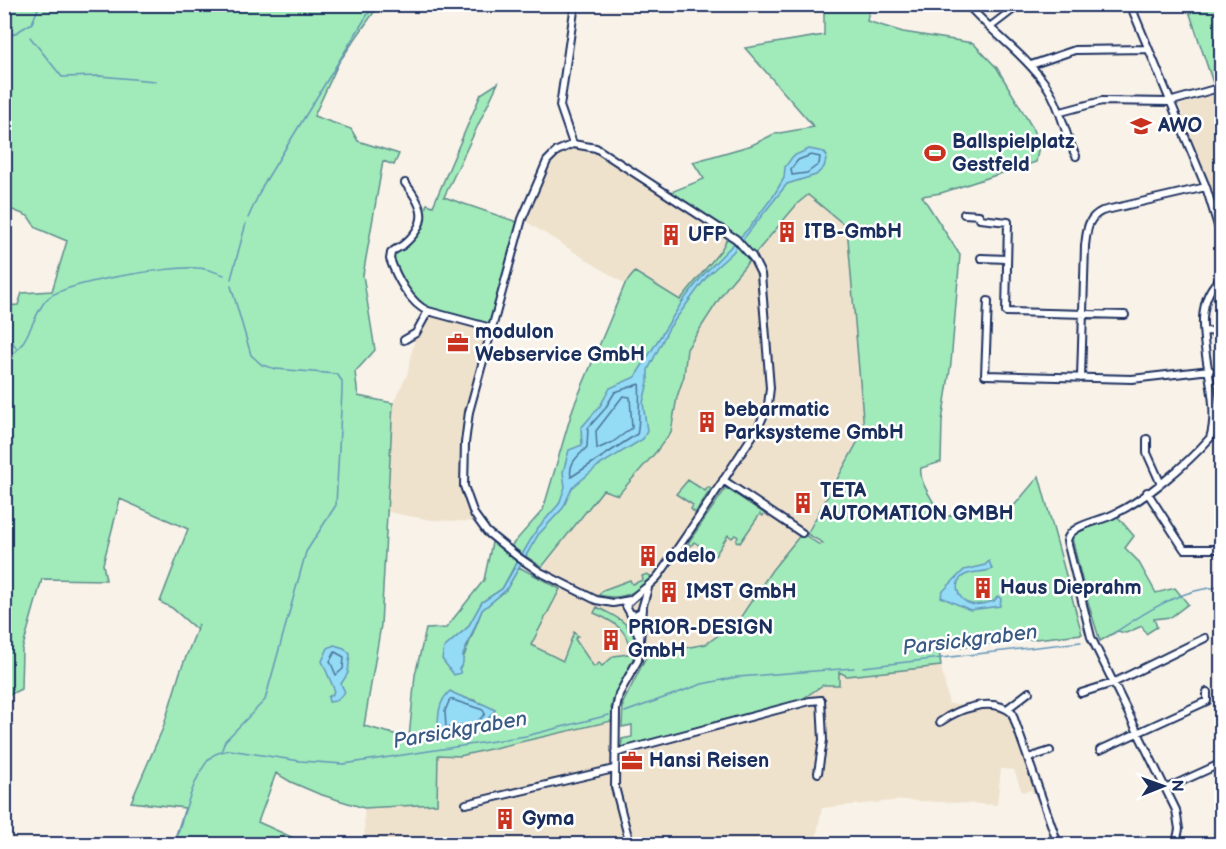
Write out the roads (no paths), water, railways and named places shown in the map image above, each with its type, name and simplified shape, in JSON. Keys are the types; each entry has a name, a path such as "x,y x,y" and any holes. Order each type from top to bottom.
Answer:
{"street":[{"path":"573,144 560,106 575,4"},
{"path":"967,4 1031,65 1061,112 1076,156"},
{"path":"990,27 1020,4"},
{"path":"1130,4 1206,187 1221,238"},
{"path":"1031,65 1076,50 1148,49"},
{"path":"1061,112 1102,101 1169,102 1221,87"},
{"path":"640,646 638,630 629,612 626,606 648,588 723,480 759,426 769,396 761,274 751,251 735,239 596,148 573,144 557,151 547,161 517,232 467,422 464,486 474,514 487,532 521,559 596,600 613,603 629,612 637,615 643,608"},
{"path":"405,183 420,202 422,211 419,225 402,246 391,253 390,259 411,296 420,308 490,328"},
{"path":"1081,378 1085,246 1088,225 1093,215 1206,187"},
{"path":"964,214 980,215 980,219 1008,222 1006,312 1125,315"},
{"path":"981,258 1007,259"},
{"path":"1176,844 1179,829 1176,810 1089,630 1067,541 1068,534 1072,530 1124,510 1210,438 1216,425 1217,407 1204,331 1205,300 1215,282 1221,277"},
{"path":"988,301 985,375 1158,378 1210,370"},
{"path":"405,340 416,333 428,311"},
{"path":"1204,331 1221,332"},
{"path":"1147,439 1147,453 1160,482"},
{"path":"723,480 802,533"},
{"path":"1148,492 1184,549 1221,549"},
{"path":"630,844 618,806 614,769 615,731 619,694 638,660 643,608 648,588"},
{"path":"613,603 632,599 640,600 643,608"},
{"path":"1081,693 1113,683 1205,638"},
{"path":"1007,709 1029,692"},
{"path":"1100,750 1207,701 1207,692"},
{"path":"615,753 810,700 821,700 823,740 818,773"},
{"path":"939,722 965,708 990,705 1007,709 1015,719 1058,844"},
{"path":"1028,758 1050,751"},
{"path":"1167,788 1221,763"},
{"path":"466,804 614,769"}],"water":[{"path":"809,149 824,152 827,156 824,167 816,175 787,184 733,252 708,275 669,328 648,370 643,403 647,431 643,439 598,466 572,488 563,508 538,535 506,590 482,610 463,655 463,663 459,669 461,673 454,675 442,659 444,648 468,627 482,602 502,589 537,529 559,504 565,487 563,472 569,450 582,445 581,428 600,406 610,388 635,377 682,302 704,274 749,228 774,195 784,178 785,167 793,156"},
{"path":"989,561 992,569 965,575 958,582 958,591 966,602 974,605 994,601 998,596 1001,599 1000,606 970,610 941,597 942,592 964,570 985,565"},
{"path":"334,645 344,648 350,654 348,673 341,684 345,692 336,701 329,702 328,697 333,694 334,689 322,661 328,648"},
{"path":"450,691 495,710 480,729 438,736 440,706"}],"waterway":[{"path":"4,40 32,23 40,4"},
{"path":"248,218 263,185 374,4"},
{"path":"30,37 62,77 100,76 155,81"},
{"path":"231,279 246,223"},
{"path":"4,358 18,349 41,307 56,293 94,281 165,270 200,268 224,275"},
{"path":"221,752 225,741 265,700 306,552 336,505 342,391 342,381 337,374 276,369 262,365 251,355 231,286"},
{"path":"4,329 17,349"},
{"name":"Parsickgraben","path":"1113,634 1164,603 1207,588 1222,587"},
{"name":"Parsickgraben","path":"863,667 1081,642"},
{"name":"Parsickgraben","path":"625,712 702,684 737,677 854,668"},
{"name":"Parsickgraben","path":"174,844 199,774 212,756 221,752 230,750 300,761 344,764 526,736 609,715"}],"place":[{"name":"AWO","path":"1141,126"},
{"name":"Ballspielplatz Gestfeld","path":"935,153"},
{"name":"ITB-GmbH","path":"787,232"},
{"name":"UFP","path":"671,235"},
{"name":"modulon Webservice GmbH","path":"458,343"},
{"name":"bebarmatic Parksysteme GmbH","path":"707,422"},
{"name":"TETA AUTOMATION GMBH","path":"803,503"},
{"name":"odelo","path":"648,556"},
{"name":"Haus Dieprahm","path":"983,588"},
{"name":"IMST GmbH","path":"669,592"},
{"name":"PRIOR-DESIGN GmbH","path":"611,640"},
{"name":"Hansi Reisen","path":"632,761"},
{"name":"Gyma","path":"505,819"}]}
